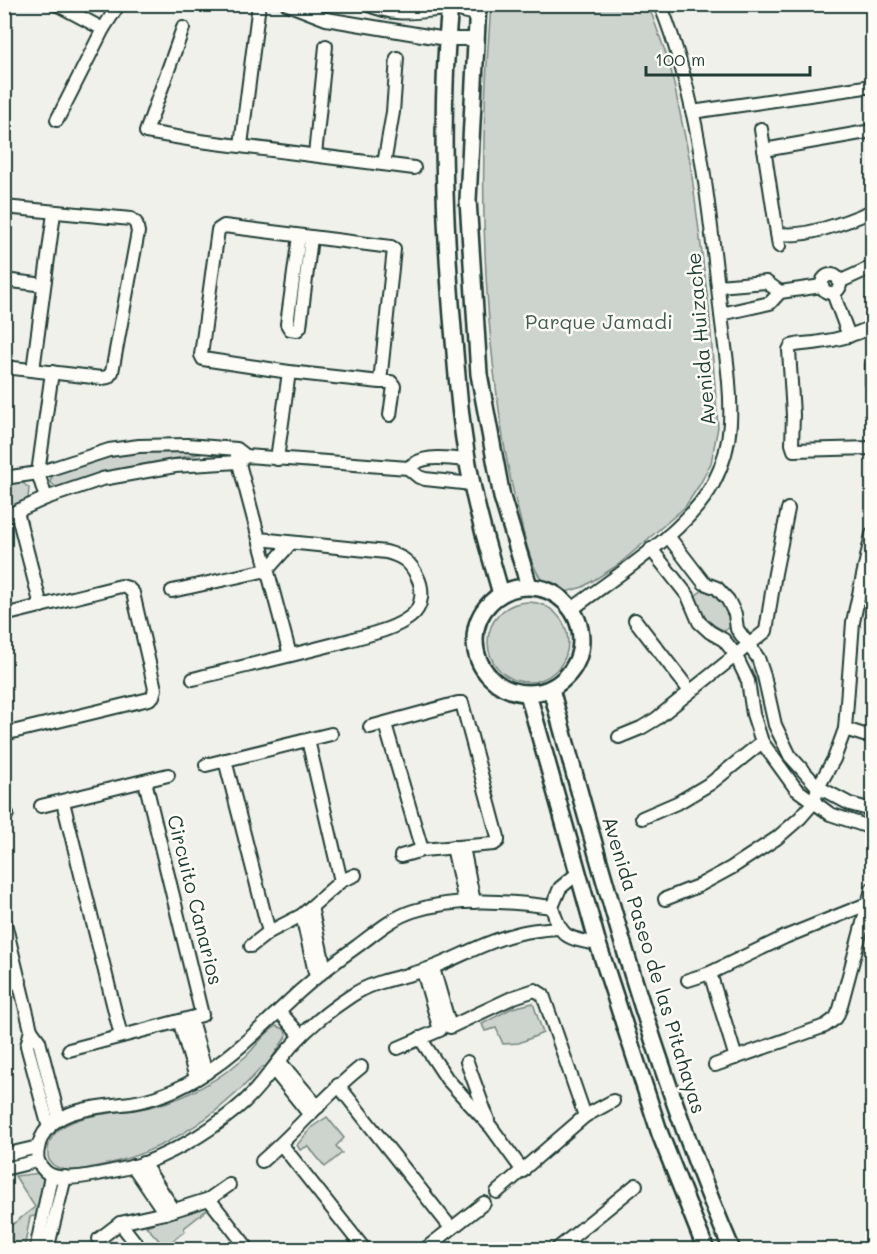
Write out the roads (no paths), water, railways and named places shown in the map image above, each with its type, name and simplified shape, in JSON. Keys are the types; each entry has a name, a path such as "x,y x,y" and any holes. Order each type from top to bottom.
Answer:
{"street":[{"path":"56,4 103,29"},
{"path":"57,120 103,29 119,4"},
{"path":"241,145 259,4"},
{"path":"287,4 326,19 446,39 475,39"},
{"path":"366,4 388,12 420,13 450,7 477,9 468,200 479,374 502,497 530,586"},
{"name":"Avenida Huizache","path":"571,610 668,536 699,504 712,486 728,442 730,404 705,179 678,53 660,4"},
{"path":"450,7 446,39 445,227 461,426 472,484 501,594"},
{"path":"183,28 160,86 146,132 414,168"},
{"path":"315,155 326,46"},
{"path":"384,164 393,112 397,58"},
{"path":"692,112 873,86"},
{"path":"761,129 779,246"},
{"path":"764,150 873,131"},
{"path":"4,207 131,219 136,223 138,232 112,372 108,377 4,367"},
{"path":"777,233 784,235 812,231 873,211"},
{"path":"33,370 54,213"},
{"path":"380,382 394,249 224,226 218,230 201,355 206,360 289,372 380,382 391,382 394,386 390,414"},
{"path":"305,237 300,327 297,330 290,329 287,324 305,237"},
{"path":"718,286 766,282 780,291 831,287 873,267"},
{"path":"4,280 44,285"},
{"path":"831,287 849,336"},
{"path":"721,314 770,303 780,291"},
{"path":"872,328 821,342 797,344 791,346 789,350 794,450 873,448"},
{"path":"873,365 873,382"},
{"path":"46,498 38,473 52,372"},
{"path":"277,459 289,372"},
{"path":"461,426 487,423"},
{"path":"4,478 38,473 109,450 139,446 187,445 240,456 408,468 419,477 472,484"},
{"path":"4,517 46,498 102,479 240,456"},
{"path":"240,456 290,655"},
{"path":"408,468 420,459 468,460"},
{"path":"449,459 450,482"},
{"path":"619,737 656,719 735,654 766,632 775,573 789,509"},
{"path":"17,512 40,606"},
{"path":"665,899 698,886 732,868 777,838 814,802 818,787 834,759 845,729 853,622 873,534"},
{"path":"668,536 704,583 717,588 728,600 735,614 737,629 758,658 774,725 790,756 818,787 850,804 873,810"},
{"path":"193,679 387,629 411,617 418,609 422,595 419,578 411,564 400,555 259,539"},
{"path":"172,591 267,570 290,544"},
{"path":"651,549 688,596 699,622 710,633 724,640 735,654 748,681 753,714 762,742 796,789 830,814 873,828"},
{"path":"688,596 704,583"},
{"path":"4,615 121,586 128,588 133,593 154,688 153,696 149,699 4,734"},
{"path":"530,586 544,588 557,594 568,603 576,615 581,631 582,647 577,663 568,676 551,689 528,694 511,691 496,683 484,670 477,654 475,637 478,620 487,605 501,594 514,588 530,586"},
{"path":"634,620 690,691"},
{"path":"724,640 737,629"},
{"name":"Avenida Paseo de las Pitahayas","path":"551,689 593,844 639,993 682,1126 732,1250"},
{"path":"528,694 598,944 660,1134 706,1250"},
{"path":"370,727 462,703 498,841 494,844 422,850 401,856"},
{"path":"385,724 422,850"},
{"path":"845,729 864,735 873,735"},
{"path":"206,765 331,734"},
{"path":"308,740 342,881"},
{"path":"642,818 679,802 711,783 762,742"},
{"path":"225,760 269,932"},
{"path":"41,806 168,775"},
{"name":"Circuito Canarios","path":"145,781 202,1012 200,1017 185,1021"},
{"path":"63,802 121,1036"},
{"path":"458,847 469,902"},
{"path":"578,873 560,888 552,907 558,928 568,936 598,944"},
{"path":"251,946 269,932 307,911 342,881 355,875"},
{"path":"715,1065 825,1026 836,1018 873,889"},
{"path":"552,907 520,902 469,902 412,912 387,924 321,973 226,1060 201,1076 181,1087 138,1102 97,1106 76,1111 59,1119 49,1128 38,1147 37,1161 51,1176 76,1178 138,1165 179,1147 211,1128 244,1102 301,1036 351,996 370,984 428,969 512,935 531,930 558,928"},
{"path":"688,980 710,973 785,937 867,904"},
{"path":"307,911 321,973"},
{"path":"4,919 31,1030 39,1041 59,1119"},
{"path":"398,1048 440,1030 428,969"},
{"path":"428,969 450,1027 514,997 535,990 543,995 585,1116"},
{"path":"710,973 736,1058"},
{"path":"4,985 20,981"},
{"path":"279,1011 301,1036"},
{"path":"69,1050 185,1021 201,1076"},
{"path":"31,1030 27,1046 49,1128"},
{"path":"420,1038 447,1079 491,1127 523,1171"},
{"path":"467,1062 491,1127"},
{"path":"276,1065 314,1111"},
{"path":"262,1161 338,1085 361,1067"},
{"path":"338,1085 451,1228"},
{"path":"497,1192 585,1116 614,1101"},
{"path":"281,1144 365,1250"},
{"path":"4,1155 38,1147"},
{"path":"4,1168 37,1161"},
{"path":"138,1165 169,1211"},
{"path":"36,1250 51,1176"},
{"path":"48,1250 64,1177"},
{"path":"99,1239 120,1223 209,1199 229,1185"},
{"path":"563,1247 636,1185"},
{"path":"209,1199 249,1250"},
{"path":"423,1250 484,1203"},
{"path":"697,1229 720,1220"},
{"path":"120,1223 141,1250"}],"park label":[{"name":"Parque Jamadi","path":"599,322"}]}
